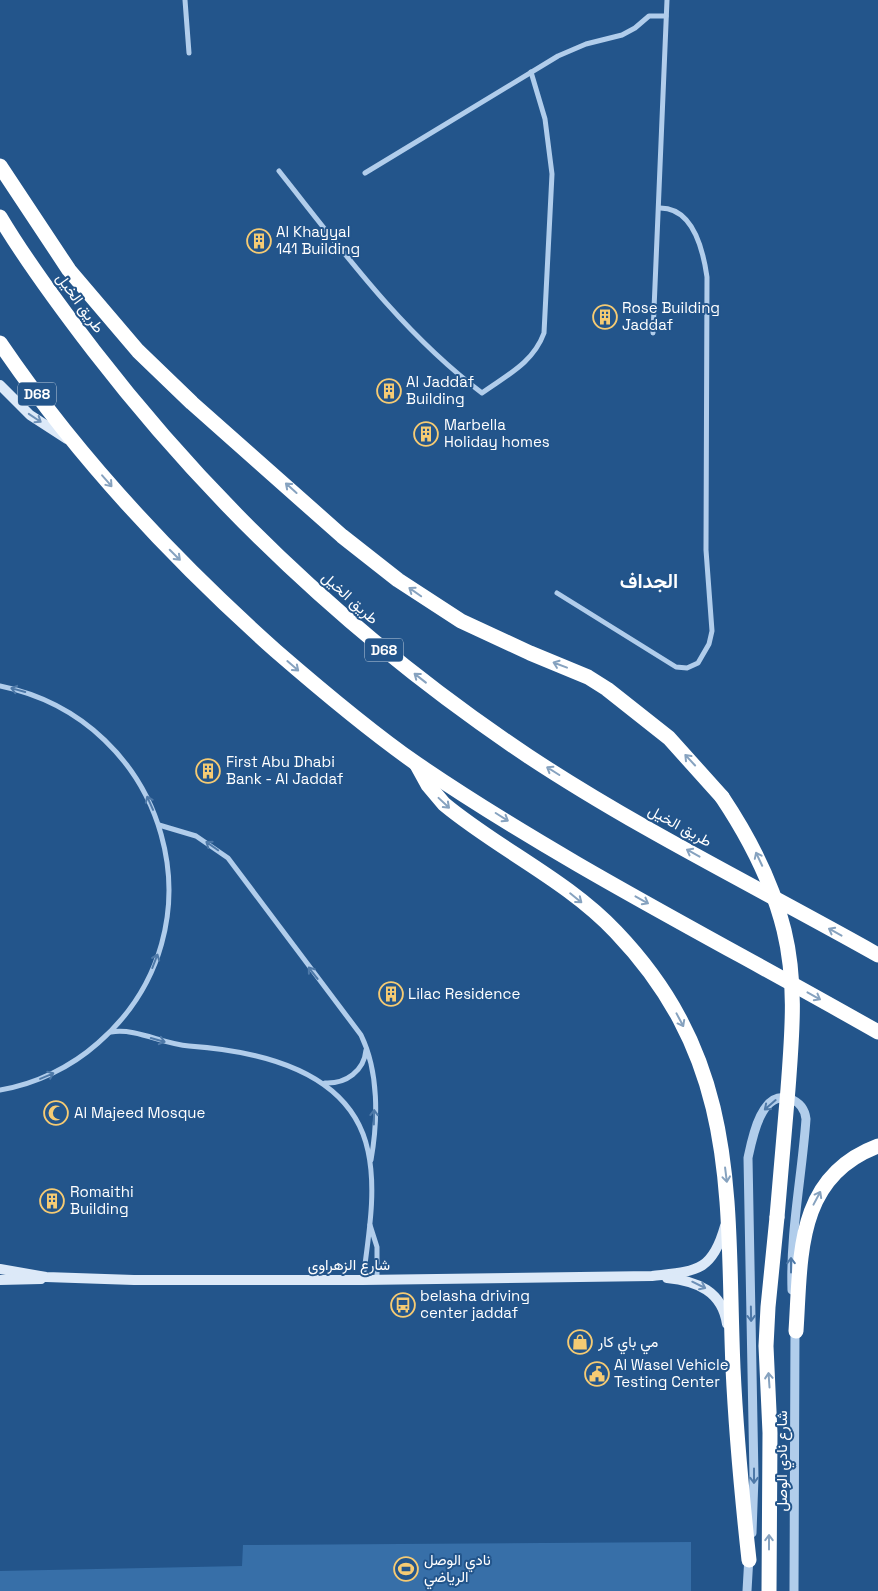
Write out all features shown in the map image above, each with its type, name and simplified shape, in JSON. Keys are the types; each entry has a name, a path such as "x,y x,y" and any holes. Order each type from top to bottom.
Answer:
{"highway":[{"path":"0,166 69,270 132,344 185,396 342,536 398,580 461,621 530,654 588,677 607,689 668,738 722,797 753,848 766,875 784,932 790,965 793,1032 770,1279 766,1346 770,1415 768,1591"},
{"name":"طريق الخيل","path":"0,217 68,317 132,400 193,470 270,549 362,633 455,706 605,805 878,955"},
{"name":"D68","path":"0,344 75,445 141,520 227,607 319,689 416,764 573,862 878,1032"},
{"path":"416,764 435,795 453,811 560,886 609,925 660,986 688,1033 707,1081 719,1127 729,1198 733,1370 749,1560"},
{"path":"796,1331 801,1254 809,1215 815,1200 837,1170 856,1156 878,1146"}],"main road":[{"path":"0,385 30,415 75,445"},
{"name":"شارع الزهراوى","path":"0,1280 46,1277 377,1280 652,1276 690,1271 706,1263 712,1257 717,1250 723,1232 729,1198"},
{"name":"شارع الزهراوى","path":"0,1269 46,1277"},
{"name":"شارع الزهراوى","path":"652,1276 695,1282 716,1297 727,1321 733,1370"}],"street":[{"path":"185,0 189,53"},
{"path":"653,333 667,0"},
{"path":"365,174 531,72 572,49 629,32 649,16 666,16"},
{"path":"279,172 357,270 387,303 465,380 482,393 526,362 537,349 544,333 552,174 545,118 531,72"},
{"path":"557,593 676,667 693,666 701,658 709,644 712,621 706,550 707,277 702,251 687,220 672,209 659,208"},
{"path":"0,686 30,693 62,708 102,736 136,776 159,825 168,863 169,882 167,920 163,939 150,975 141,992 110,1032 86,1053 59,1070 28,1083 0,1090"},
{"path":"159,825 196,836 228,858 354,1025 366,1046 372,1070 374,1101 370,1165 370,1224 363,1280"},
{"path":"110,1032 126,1031 170,1043 250,1054 292,1068 325,1083 345,1102 360,1125 370,1165"},
{"path":"325,1083 339,1082 351,1077 364,1060 366,1046"},
{"name":"شارع نادي الوصل","path":"749,1560 754,1477 748,1158 751,1141 764,1109 774,1100 786,1098 798,1102 805,1113 806,1119 791,1257 796,1331 794,1591"},
{"path":"370,1224 376,1247 377,1280"},
{"path":"748,1591 749,1560"}],"shaded area":[{"name":"نادي الوصل الرياضي","path":"691,1542 691,1591 0,1591 0,1571 242,1566 243,1545"}],"place":[{"name":"Al Khayyal 141 Building","path":"259,241"},
{"name":"Rose Building Jaddaf","path":"605,317"},
{"name":"Al Jaddaf Building","path":"389,391"},
{"name":"Marbella Holiday homes","path":"426,434"},
{"name":"First Abu Dhabi Bank - Al Jaddaf","path":"208,771"},
{"name":"Lilac Residence","path":"391,994"},
{"name":"Al Majeed Mosque","path":"56,1113"},
{"name":"Romaithi Building","path":"52,1201"},
{"name":"belasha driving center jaddaf","path":"403,1305"},
{"name":"مي باي كار","path":"580,1342"},
{"name":"Al Wasel Vehicle Testing Center","path":"597,1374"},
{"name":"نادي الوصل الرياضي","path":"406,1569"}],"district":[{"name":"الجداف","path":"649,581"}]}
